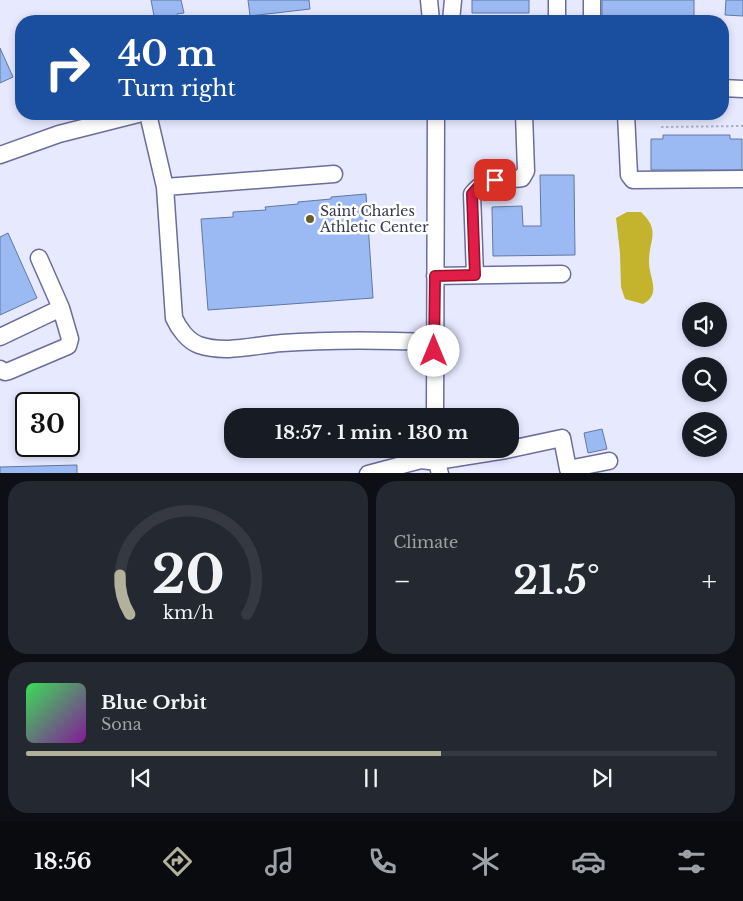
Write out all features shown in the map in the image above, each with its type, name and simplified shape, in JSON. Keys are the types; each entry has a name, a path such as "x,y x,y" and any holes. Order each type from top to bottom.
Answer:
{"street":[{"path":"429,0 430,15"},
{"path":"452,15 453,0"},
{"path":"557,0 557,15"},
{"path":"592,0 592,15"},
{"path":"729,88 743,88"},
{"path":"0,155 59,134 114,120"},
{"path":"149,120 165,187 174,318 184,334 197,345 218,350 283,343 388,340 434,342"},
{"path":"435,408 436,120"},
{"path":"475,275 472,194 485,182 522,178 526,171 524,120"},
{"path":"626,120 629,174 633,180 743,179"},
{"path":"165,187 334,174"},
{"path":"0,368 5,372 9,371 68,346 70,339 61,308 39,258"},
{"path":"435,276 562,274"},
{"path":"0,337 61,308"},
{"path":"375,473 412,468 422,460 438,461 506,450 562,438 568,469 609,461"}],"path":[{"path":"661,127 743,126"}],"shaded area":[{"path":"627,212 641,212 651,225 652,230 649,262 653,291 649,300 643,304 625,299 621,287 616,218"}],"building":[{"path":"151,0 181,0 184,13 177,15 154,15"},
{"path":"248,0 309,0 310,9 250,15"},
{"path":"472,0 529,0 529,13 472,13"},
{"path":"602,0 694,0 694,15 602,15"},
{"path":"726,0 743,0 743,16 725,15"},
{"path":"0,48 13,77 0,83"},
{"path":"663,135 730,135 730,139 742,139 742,170 651,170 651,139 663,139"},
{"path":"540,175 574,175 575,255 493,256 492,207 522,206 523,226 541,226"},
{"path":"366,194 373,298 208,310 201,219 233,217 233,212 266,210 265,207"},
{"path":"8,233 37,298 0,315 0,237"},
{"path":"602,429 607,449 588,453 584,433"},
{"path":"77,465 77,473 0,473 0,467"}],"place":[{"name":"Saint Charles Athletic Center","path":"310,219"}],"route":[{"path":"434,351 435,276 475,275 472,194 485,182 495,180"}]}
